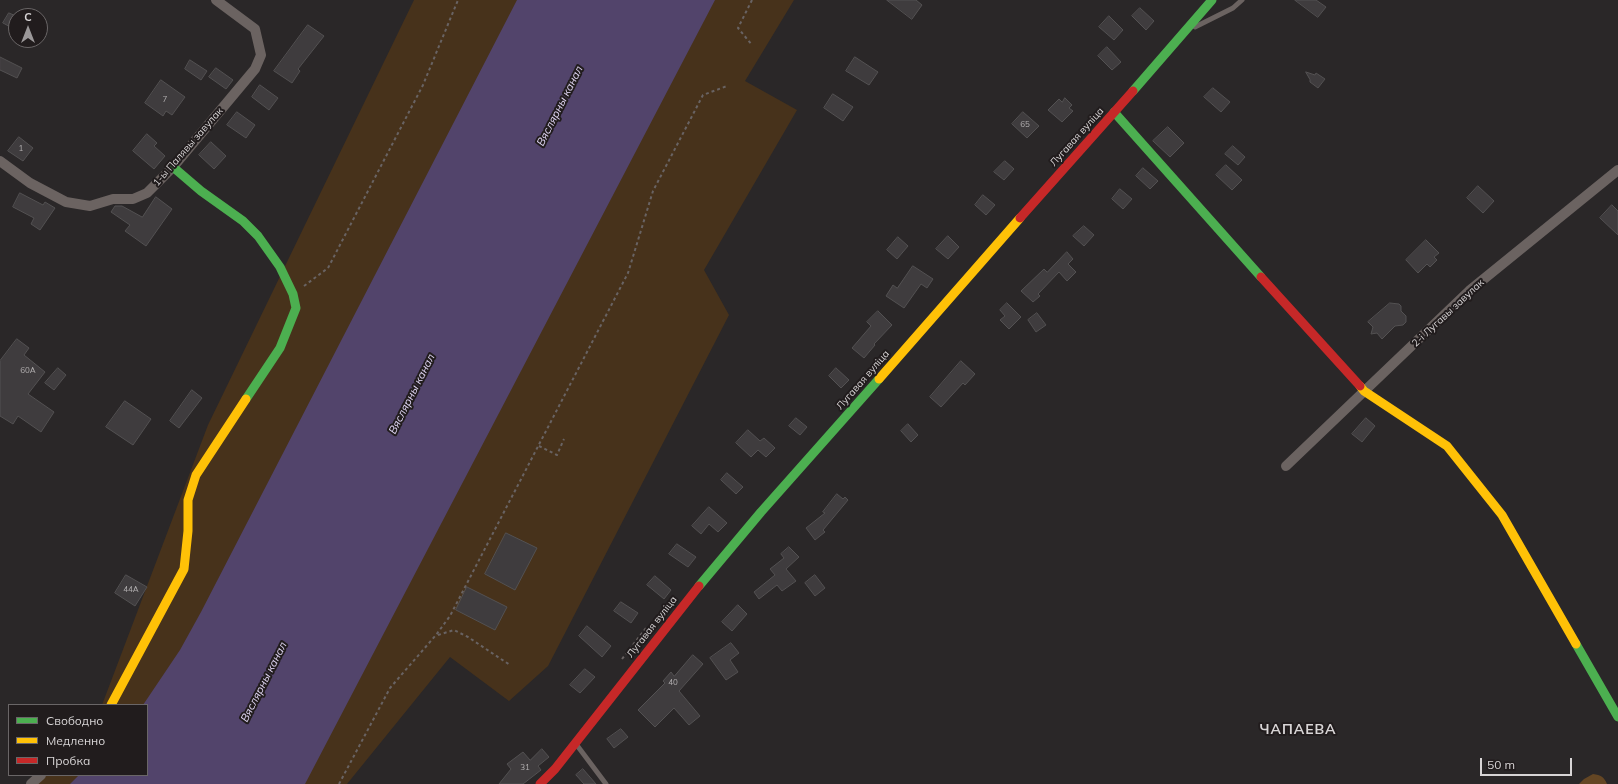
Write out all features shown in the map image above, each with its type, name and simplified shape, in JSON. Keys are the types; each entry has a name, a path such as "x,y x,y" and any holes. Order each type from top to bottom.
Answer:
{"street":[{"name":"1-ы Палявы завулак","path":"0,161 30,184 66,202 90,206 113,199 133,199 146,193 173,167 255,68 261,56 255,29 216,0"},
{"name":"Лугавая вуліца","path":"540,784 556,769 682,606 761,512 1186,32 1212,0"},
{"path":"1114,112 1364,392 1447,446 1502,515 1618,716"},
{"path":"112,704 184,569 188,531 188,500 196,475 280,348 296,308 293,294 280,267 258,236 243,221 201,191 173,167"},
{"name":"2-і Лугавы завулак","path":"1286,466 1469,292 1618,170"},
{"path":"31,784 40,776"}],"lane":[{"path":"1186,32 1233,8 1242,0"},
{"path":"576,743 606,784"}],"path":[{"path":"293,294 328,268 423,85 458,0"},
{"path":"752,0 738,28 752,45"},
{"path":"339,784 390,688 436,635 450,616 628,273 653,191 703,95 727,86"},
{"path":"539,446 557,455 564,439"},
{"path":"622,659 646,628"},
{"path":"436,635 454,630 468,637 510,665"}],"shaded area":[{"path":"414,0 794,0 745,81 797,110 704,270 729,315 548,666 509,701 450,657 347,784 31,784 39,776 148,776 148,704 102,704 208,425"},
{"path":"1593,774 1602,777 1607,784 1579,784 1584,779"}],"water":[{"name":"Вяслярны канал","path":"517,0 715,0 305,784 70,784 78,776 148,776 148,704 144,704 180,650"}],"building":[{"path":"887,0 916,0 922,5 912,19"},
{"path":"1295,0 1316,0 1326,7 1318,17"},
{"path":"1140,8 1154,21 1146,30 1132,16"},
{"path":"8,15 8,26 3,23"},
{"path":"1109,16 1123,30 1114,40 1099,27"},
{"path":"308,25 324,36 298,69 300,71 292,83 274,71"},
{"path":"1107,47 1121,62 1112,70 1098,56"},
{"path":"0,57 22,68 17,78 0,70"},
{"path":"855,57 878,72 869,85 846,71"},
{"path":"190,60 207,71 201,80 185,69"},
{"path":"216,68 233,80 226,89 209,77"},
{"path":"1306,72 1315,75 1316,73 1325,79 1318,88 1310,82"},
{"path":"161,80 185,97 172,115 166,111 163,116 145,103"},
{"path":"260,85 278,98 269,110 252,97"},
{"path":"1213,88 1230,102 1221,112 1204,97"},
{"path":"833,94 853,107 843,121 824,108"},
{"path":"1065,98 1072,105 1069,108 1073,111 1062,122 1048,110 1059,99 1062,102"},
{"path":"237,112 255,125 246,138 227,125"},
{"path":"1023,112 1039,126 1027,138 1012,124"},
{"path":"1168,127 1184,143 1170,157 1153,141"},
{"path":"147,134 157,143 154,146 165,156 154,169 133,151"},
{"path":"19,137 33,148 23,161 8,151"},
{"path":"211,142 226,156 214,169 199,155"},
{"path":"1233,146 1245,157 1238,165 1225,154"},
{"path":"1005,161 1014,169 1004,180 994,172"},
{"path":"1226,165 1242,180 1232,190 1216,175"},
{"path":"1143,168 1158,181 1150,189 1136,176"},
{"path":"1478,186 1494,201 1483,213 1467,198"},
{"path":"1120,189 1132,199 1123,209 1112,199"},
{"path":"20,193 43,205 45,202 55,208 40,230 31,224 34,218 13,207"},
{"path":"983,195 995,205 986,215 975,205"},
{"path":"156,197 172,209 146,246 125,231 130,225 111,212 115,206 122,206 142,217"},
{"path":"1612,205 1618,211 1618,235 1600,218"},
{"path":"1084,226 1094,235 1084,246 1073,236"},
{"path":"948,236 959,247 948,259 936,249"},
{"path":"898,237 908,246 897,259 887,250"},
{"path":"1426,240 1439,253 1434,257 1437,260 1430,267 1427,264 1418,273 1406,260"},
{"path":"1067,252 1073,259 1068,264 1076,272 1067,281 1059,272 1038,294 1040,296 1033,302 1021,291 1044,269 1047,272"},
{"path":"913,266 933,279 927,288 921,284 904,308 886,296 893,285 897,288"},
{"path":"1007,303 1021,317 1009,329 1000,320 1005,316 1000,310"},
{"path":"1390,303 1399,304 1401,306 1401,311 1406,316 1406,322 1403,325 1395,326 1382,339 1377,333 1371,334 1373,327 1368,322"},
{"path":"878,311 892,325 874,344 875,345 864,358 852,348 871,326 867,322"},
{"path":"1037,313 1046,325 1036,332 1028,320"},
{"path":"17,339 29,348 24,355 45,372 28,394 54,412 41,432 18,416 13,424 0,416 0,361"},
{"path":"961,361 975,374 965,385 963,383 941,407 930,397"},
{"path":"58,368 66,375 54,390 45,383"},
{"path":"836,368 849,380 841,388 829,376"},
{"path":"192,390 202,398 179,428 170,421"},
{"path":"125,401 151,419 133,445 106,427"},
{"path":"796,418 807,427 800,435 789,426"},
{"path":"1366,418 1375,426 1362,442 1352,434"},
{"path":"908,424 918,435 911,442 901,431"},
{"path":"748,430 760,441 764,438 775,448 766,457 758,450 751,457 736,443"},
{"path":"727,473 743,487 736,494 721,480"},
{"path":"837,494 843,499 845,497 848,500 823,530 825,532 815,540 806,528 825,513 823,512"},
{"path":"709,507 727,523 718,532 709,524 701,534 692,526"},
{"path":"506,533 537,548 515,590 485,574"},
{"path":"677,544 696,557 688,567 669,554"},
{"path":"789,547 799,557 786,569 796,581 782,591 777,585 759,599 754,592 775,575 770,569 784,558 781,554"},
{"path":"126,575 147,587 135,606 115,593"},
{"path":"815,575 825,588 815,596 805,583"},
{"path":"655,576 671,590 664,599 647,585"},
{"path":"467,587 507,607 495,630 456,610"},
{"path":"621,602 638,613 631,623 614,611"},
{"path":"738,605 747,614 732,631 722,622"},
{"path":"587,626 611,646 602,657 579,636"},
{"path":"731,643 739,653 730,660 738,672 726,680 710,658"},
{"path":"693,655 703,664 679,691 700,716 689,725 674,708 655,727 638,710 665,683 663,681 671,672 674,676"},
{"path":"585,669 595,677 580,693 570,685"},
{"path":"621,729 628,737 614,748 607,739"},
{"path":"542,749 549,757 538,766 541,770 523,784 499,784 511,769 507,764 523,752 530,760"},
{"path":"583,769 596,784 584,784 576,775"}],"traffic: fast":[{"path":"1133,91 1212,0"},
{"path":"1114,112 1261,277"},
{"path":"173,167 201,191 243,221 258,236 280,267 293,294 296,308 280,348 246,399"},
{"path":"699,586 761,512 879,379"},
{"path":"1576,644 1618,717"}],"traffic: slow":[{"path":"879,379 1020,218"},
{"path":"1360,386 1364,391 1447,446 1502,515 1576,644"},
{"path":"112,704 184,569 188,531 188,500 196,475 246,399"}],"traffic: jam":[{"path":"1020,218 1133,91"},
{"path":"1261,277 1360,386"},
{"path":"540,784 555,769 699,586"}],"district":[{"name":"ЧАПАЕВА","path":"1298,730"}]}
